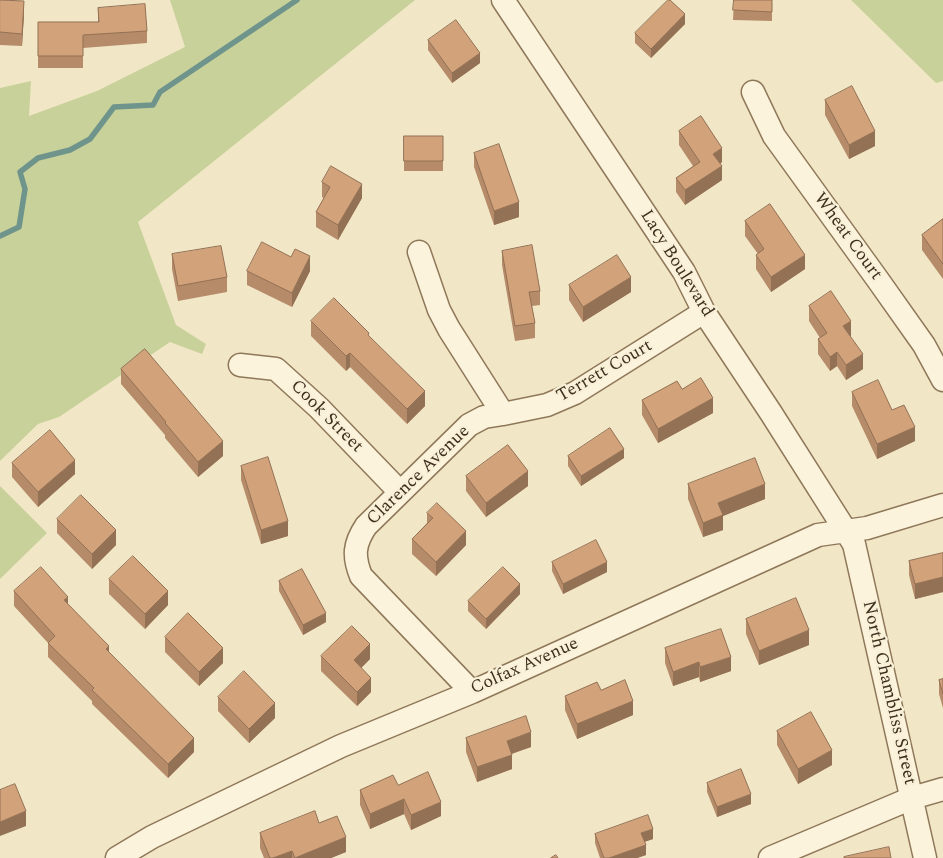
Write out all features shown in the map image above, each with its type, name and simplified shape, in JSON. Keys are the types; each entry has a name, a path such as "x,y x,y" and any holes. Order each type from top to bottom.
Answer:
{"street":[{"name":"Lacy Boulevard","path":"503,0 684,272 704,312 772,413 845,531"},
{"name":"Wheat Court","path":"753,92 774,136 924,345 943,380"},
{"path":"419,252 438,310 503,414"},
{"name":"Terrett Court","path":"503,414 547,405 575,393 704,312"},
{"name":"Cook Street","path":"240,365 276,368 319,408 400,492"},
{"name":"Clarence Avenue","path":"472,692 361,576 356,564 356,550 359,537 366,526 469,425 484,417 503,414"},
{"name":"Colfax Avenue","path":"118,858 152,837 341,746 472,692 818,535 867,528 943,505"},
{"name":"North Chambliss Street","path":"845,531 854,544 861,570 925,858"},
{"path":"770,858 912,798 943,789"}],"green space":[{"path":"170,0 415,0 138,222 176,325 206,344 202,354 170,342 59,417 38,424 0,461 0,88 31,81 29,116 97,91 185,47"},
{"path":"851,0 943,0 943,81 936,83"},
{"path":"0,486 47,533 0,579"}],"building":[{"path":"0,0 24,1 22,34 0,32"},
{"path":"668,0 685,14 651,49 635,33"},
{"path":"734,0 772,0 772,12 733,10"},
{"path":"145,4 147,31 83,35 83,56 38,56 38,22 99,22 98,8"},
{"path":"456,20 480,53 452,73 428,40"},
{"path":"852,86 875,131 849,145 825,100"},
{"path":"701,116 722,148 713,154 722,166 685,190 676,178 700,162 679,131"},
{"path":"404,136 443,136 443,161 404,161"},
{"path":"499,144 519,202 494,211 474,153"},
{"path":"331,166 362,184 338,225 316,212 330,187 322,182"},
{"path":"770,204 805,255 771,277 756,255 764,249 745,221"},
{"path":"943,219 943,264 922,235"},
{"path":"262,242 291,257 295,249 310,256 292,293 247,271"},
{"path":"532,245 540,291 529,292 535,323 515,326 502,251"},
{"path":"221,246 227,277 178,286 172,254"},
{"path":"617,255 631,277 583,307 569,285"},
{"path":"831,291 851,321 843,326 863,354 846,365 837,352 830,357 818,339 827,333 809,306"},
{"path":"334,298 369,333 368,335 425,391 407,409 350,353 346,356 311,321"},
{"path":"145,349 223,441 198,462 121,369"},
{"path":"701,378 713,398 658,429 642,400 677,381 682,389"},
{"path":"878,380 892,410 904,405 915,427 877,444 852,392"},
{"path":"610,428 624,449 581,476 568,456"},
{"path":"50,430 75,460 38,492 12,463"},
{"path":"508,445 528,471 486,503 466,476"},
{"path":"268,457 288,521 261,530 241,466"},
{"path":"755,458 765,484 718,503 723,515 703,523 688,484"},
{"path":"81,495 116,530 92,554 57,519"},
{"path":"437,503 466,531 436,562 412,539 433,518 427,513"},
{"path":"596,540 607,562 563,584 552,562"},
{"path":"943,553 943,577 915,584 909,561"},
{"path":"133,556 168,591 145,614 109,579"},
{"path":"41,567 68,597 64,600 109,646 106,649 194,738 168,764 92,690 94,688 48,643 55,636 14,591"},
{"path":"503,567 520,584 486,619 468,601"},
{"path":"302,569 326,613 303,625 279,581"},
{"path":"796,598 809,630 759,651 746,619"},
{"path":"188,613 223,648 199,672 165,637"},
{"path":"352,626 370,644 354,660 371,678 357,692 321,656"},
{"path":"721,629 731,657 700,667 699,662 673,672 665,648"},
{"path":"244,671 275,703 249,729 218,697"},
{"path":"943,679 943,694 939,680"},
{"path":"625,680 633,701 577,724 565,696 597,682 601,690"},
{"path":"811,712 832,750 798,769 777,731"},
{"path":"526,716 531,732 507,741 512,755 477,767 466,738"},
{"path":"741,769 751,794 717,807 707,783"},
{"path":"428,772 441,802 411,815 404,799 370,814 360,790 393,775 398,785"},
{"path":"15,784 26,811 0,822 0,790"},
{"path":"315,811 319,823 337,816 346,837 295,858 292,851 270,858 260,833"},
{"path":"648,815 653,829 641,833 646,845 604,858 595,834"},
{"path":"889,847 891,858 844,858 844,857"}],"waterway":[{"path":"0,236 19,227 25,189 20,172 38,158 70,150 90,139 114,107 153,105 160,92 297,0"}]}
